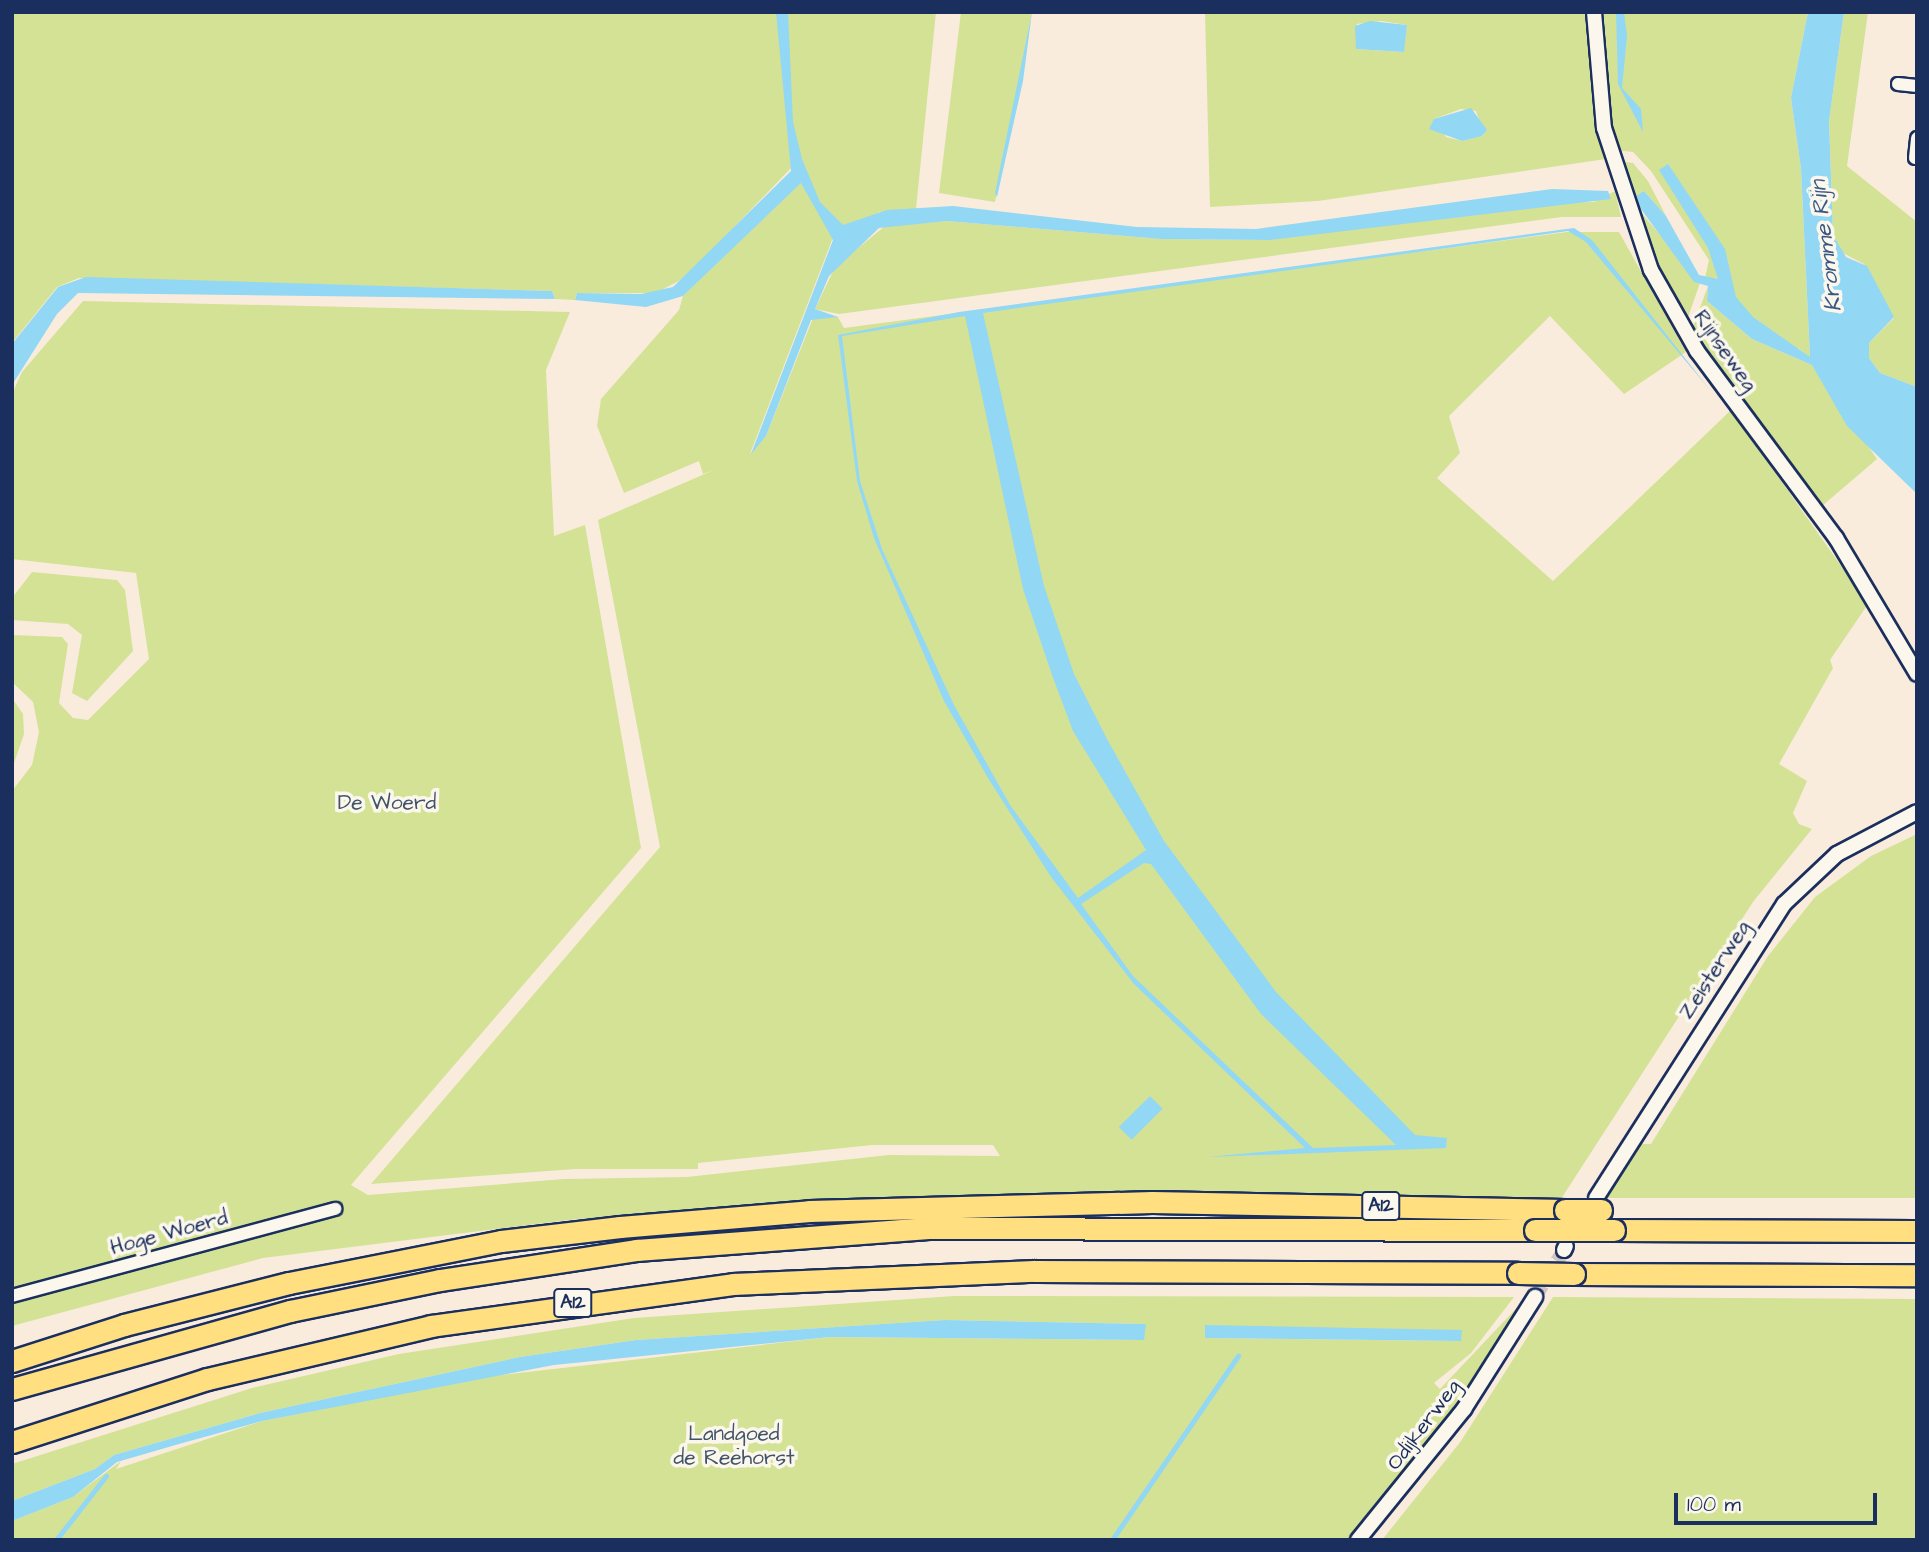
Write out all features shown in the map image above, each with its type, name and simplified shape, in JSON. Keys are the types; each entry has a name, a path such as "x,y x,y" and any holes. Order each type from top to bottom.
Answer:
{"highway":[{"name":"A12","path":"12,1362 205,1303 501,1241 809,1211 1152,1202 1565,1209 1598,1204 1661,1229"},
{"name":"A12","path":"12,1389 290,1311 544,1262 930,1228 1917,1231"},
{"name":"A12","path":"12,1442 268,1363 431,1326 576,1303 815,1277 1151,1271 1917,1275"}],"street":[{"name":"Rijnseweg","path":"1594,12 1604,128 1651,270 1696,351 1836,538 1917,674"},
{"path":"1898,84 1917,86"},
{"path":"1915,158 1917,138"},
{"name":"Zeisterweg","path":"1598,1204 1784,904 1837,854 1917,812"},
{"name":"Hoge Woerd","path":"12,1296 335,1209"},
{"name":"Odijkerweg","path":"1358,1540 1464,1409 1535,1297"}],"green space":[{"name":"De Woerd","path":"12,12 936,12 916,209 880,212 832,240 750,454 766,436 813,318 838,317 844,328 1567,232 1619,232 1686,352 1624,394 1550,316 1449,416 1460,453 1437,478 1553,581 1731,410 1868,604 1830,660 1833,668 1779,764 1807,781 1793,813 1799,824 1812,829 1753,902 1561,1199 967,1196 577,1219 263,1258 12,1326 12,791 32,765 39,732 33,702 12,682 12,635 62,637 68,644 59,703 73,718 88,720 149,659 136,573 12,559 12,394 22,372 83,301 570,312 546,370 554,536 585,525 641,848 351,1185 368,1195 564,1179 687,1177 889,1155 1000,1156 993,1145 872,1145 698,1163 698,1169 575,1169 371,1184 660,847 598,520 714,470 703,474 699,461 624,493 597,426 601,399 679,310 683,296 800,182 792,167 686,277 656,293 577,293 575,300 555,299 552,291 79,278 57,287 12,343"},
{"path":"961,12 1032,12 995,202 939,193"},
{"path":"1205,12 1588,12 1591,86 1606,159 1318,201 1210,207","holes":["1381,21 1407,25 1403,52 1356,49 1357,24","1461,109 1476,111 1484,135 1462,141 1446,137 1434,119"]},
{"path":"1599,12 1808,12 1791,98 1801,169 1810,358 1798,348 1796,356 1704,282 1709,260 1651,171 1633,152 1615,150"},
{"path":"1844,12 1868,12 1847,166 1917,222 1917,387 1880,373 1869,358 1869,343 1894,318 1864,264 1839,251 1833,235 1829,121"},
{"path":"1618,161 1633,163 1648,181 1666,216 1644,191 1635,205 1700,283 1687,320 1658,271"},
{"path":"1615,191 1621,217 1562,217 839,314 815,309 835,267 885,226 947,221 1161,239 1269,240 1541,203 1594,202"},
{"path":"1708,286 1707,301 1752,339 1812,365 1877,459 1822,506 1691,332"},
{"path":"32,572 117,580 125,590 133,651 87,701 72,693 82,635 68,624 12,620 12,598"},
{"path":"12,698 23,714 24,734 12,769"},
{"path":"1917,834 1917,1198 1605,1198 1639,1144 1651,1144 1768,956 1815,897 1871,856"},
{"name":"Landgoed de Reehorst","path":"954,1296 1514,1297 1471,1353 1434,1383 1440,1389 1527,1297 1407,1476 1349,1540 12,1540 12,1521 73,1497 121,1461 116,1469 262,1421 484,1377 830,1337 1143,1340 1145,1324 945,1320 636,1340 520,1357 260,1413 114,1455 95,1469 12,1501 12,1464 252,1388 399,1354 634,1318","holes":["1205,1325 1460,1341 1205,1338"]},
{"path":"1553,1297 1917,1299 1917,1540 1382,1540 1461,1441"}],"water":[{"path":"776,12 788,12 793,122 802,159 820,202 843,225 887,210 953,206 1137,227 1256,229 1552,189 1608,191 1611,199 1269,240 1161,239 947,221 879,228 829,276 815,309 838,317 811,320 766,436 751,454 833,240 801,183 683,296 646,307 575,300 577,293 641,294 673,287 791,171"},
{"path":"1032,12 1023,81 997,197 995,193"},
{"path":"1616,12 1624,12 1627,36 1622,88 1641,109 1643,132 1618,84"},
{"name":"Kromme Rijn","path":"1808,12 1844,12 1829,121 1833,235 1846,257 1867,266 1894,317 1869,343 1869,358 1880,373 1917,387 1917,494 1847,426 1812,365 1752,339 1707,301 1708,286 1694,282 1633,198 1644,191 1666,216 1699,275 1718,279 1708,248 1659,170 1668,164 1725,249 1736,297 1753,317 1810,357 1801,169 1791,98"},
{"path":"1370,21 1407,25 1404,52 1356,49 1355,26"},
{"path":"1471,108 1487,130 1482,136 1462,141 1429,129 1434,119"},
{"path":"1574,228 1592,240 1710,390 1586,242 1568,231 983,313 1044,586 1074,674 1107,739 1164,841 1276,992 1415,1135 1447,1138 1446,1148 1207,1157 1305,1148 1134,984 1051,877 988,778 944,701 874,538 857,481 838,335 959,312","holes":["965,316 1023,589 1052,675 1073,731 1146,850 1078,898 1010,805 954,705 882,549 860,481 842,336","1144,863 1151,864 1261,1014 1396,1145 1313,1148 1133,976 1081,904"]},
{"path":"86,277 552,291 555,299 78,293 57,314 12,385 12,344 58,287"},
{"path":"1150,1096 1163,1109 1132,1140 1119,1127"},
{"path":"945,1320 1146,1324 1144,1340 830,1337 554,1365 262,1421 179,1444 117,1462 73,1497 12,1521 12,1501 95,1469 114,1455 260,1413 520,1357 636,1340"},
{"path":"1205,1325 1462,1330 1461,1341 1205,1338"}],"waterway":[{"path":"1112,1540 1238,1356"},
{"path":"56,1540 106,1476"}],"tunnel":[{"path":"1535,1297 1564,1250"}]}
